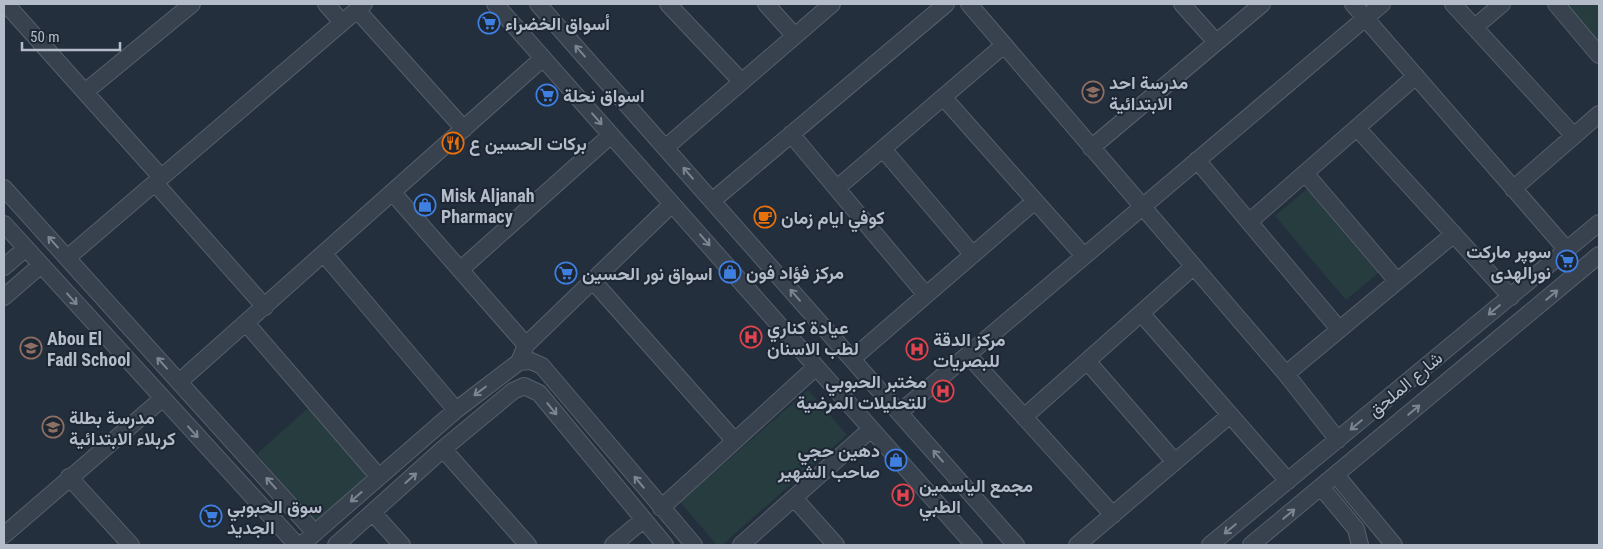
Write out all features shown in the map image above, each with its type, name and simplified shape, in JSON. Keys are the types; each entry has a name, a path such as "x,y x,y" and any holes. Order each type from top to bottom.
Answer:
{"street":[{"path":"85,92 192,4"},
{"path":"326,4 342,22"},
{"path":"495,4 974,545"},
{"path":"538,4 1016,545"},
{"path":"668,4 742,81"},
{"path":"766,4 794,35"},
{"path":"665,148 832,4"},
{"path":"712,201 946,4"},
{"path":"969,4 1286,374 1338,440"},
{"path":"1182,4 1216,42"},
{"path":"1091,148 1262,4"},
{"path":"1353,4 1567,250"},
{"path":"899,412 1382,4"},
{"path":"1453,4 1574,136"},
{"path":"1474,27 1502,4"},
{"path":"1556,4 1599,54"},
{"path":"67,258 360,7 464,129"},
{"path":"9,8 85,92 265,307"},
{"path":"837,188 1004,45"},
{"path":"179,382 543,58"},
{"path":"1250,222 1416,76"},
{"path":"944,98 1084,256"},
{"path":"1513,189 1599,114"},
{"path":"1356,128 1511,297"},
{"path":"792,134 926,295"},
{"path":"460,270 611,135"},
{"path":"883,149 973,255"},
{"path":"1197,160 1340,330"},
{"path":"1305,174 1397,281"},
{"path":"4,188 315,533"},
{"path":"393,193 526,345"},
{"path":"852,359 1035,201"},
{"path":"301,545 456,410 519,362 526,345 672,204"},
{"name":"شارع الملحق","path":"1210,545 1599,223"},
{"path":"4,224 297,545"},
{"path":"1286,374 1454,234"},
{"path":"4,267 26,248"},
{"path":"324,254 456,410"},
{"name":"شارع الملحق","path":"1251,545 1599,255"},
{"path":"4,297 41,265"},
{"path":"1024,416 1193,267"},
{"path":"593,281 734,440"},
{"path":"1141,313 1288,481"},
{"path":"246,323 379,477"},
{"path":"968,355 1113,515"},
{"path":"519,362 531,361 542,366 694,545"},
{"path":"1087,361 1175,462"},
{"path":"519,362 524,386"},
{"path":"661,508 816,367"},
{"path":"336,545 443,449 513,391 524,386 539,393 665,545"},
{"path":"4,535 163,398"},
{"path":"1077,545 1230,415"},
{"path":"741,545 871,429"},
{"path":"443,449 528,545"},
{"path":"1336,475 1394,545"},
{"path":"69,478 131,545"},
{"path":"1321,487 1356,529 1360,545"},
{"path":"794,498 836,545"},
{"path":"373,513 402,545"},
{"path":"613,545 644,520"}],"green space":[{"path":"1564,4 1599,4 1599,45"},
{"path":"1307,189 1378,273 1346,300 1275,216"},
{"path":"808,390 847,435 722,545 717,545 680,502"},
{"path":"309,407 369,474 316,522 257,454"}],"place":[{"name":"أسواق الخضراء","path":"489,23"},
{"name":"مدرسة احد الابتدائية","path":"1093,92"},
{"name":"اسواق نحلة","path":"547,95"},
{"name":"بركات الحسين ع","path":"453,143"},
{"name":"Misk Aljanah Pharmacy","path":"425,205"},
{"name":"كوفي ايام زمان","path":"765,217"},
{"name":"سوپر مارکت نورالهدی","path":"1567,261"},
{"name":"مركز فؤاد فون","path":"730,272"},
{"name":"اسواق نور الحسين","path":"566,273"},
{"name":"عيادة كناري لطب الاسنان","path":"751,337"},
{"name":"Abou El Fadl School","path":"31,348"},
{"name":"مركز الدقة للبصريات","path":"917,349"},
{"name":"مختبر الحبوبي للتحليلات المرضية","path":"943,391"},
{"name":"مدرسة بطلة كربلاء الابتدائية","path":"53,427"},
{"name":"دهين حجي صاحب الشهير","path":"896,460"},
{"name":"مجمع الياسمين الطبي","path":"903,495"},
{"name":"سوق الحبوبي الجديد","path":"211,516"}]}
